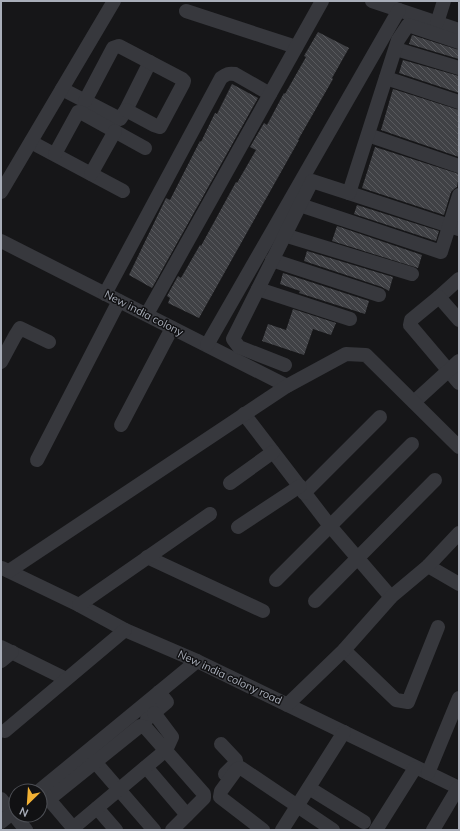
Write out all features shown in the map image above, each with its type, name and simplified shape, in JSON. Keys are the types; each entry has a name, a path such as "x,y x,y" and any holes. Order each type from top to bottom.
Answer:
{"street":[{"path":"1,192 114,1"},
{"path":"147,314 322,1"},
{"path":"372,1 459,30"},
{"path":"437,23 444,1"},
{"path":"207,345 399,10"},
{"path":"186,11 296,47"},
{"path":"349,193 398,40 408,25 459,42"},
{"path":"85,101 115,46 120,46 184,81 184,84 160,126 154,125 126,110"},
{"path":"396,49 459,68"},
{"path":"62,89 118,118 121,118 150,62"},
{"path":"105,294 221,78 226,74 235,74 270,94"},
{"path":"386,78 459,102"},
{"path":"55,154 78,112 145,148"},
{"path":"91,174 115,131"},
{"path":"368,135 459,166"},
{"path":"31,142 123,191"},
{"path":"285,365 239,347 233,339 312,181 454,227"},
{"path":"300,205 441,252 454,227 459,195"},
{"path":"284,235 412,274"},
{"name":"New india colony","path":"1,241 287,386"},
{"path":"272,260 379,295"},
{"path":"459,279 412,320 410,325 459,383"},
{"path":"258,289 350,319"},
{"path":"439,297 459,320"},
{"path":"37,460 119,301"},
{"path":"1,362 20,328 49,342"},
{"path":"122,425 172,328"},
{"path":"5,569 287,386 346,354 366,355 459,447"},
{"path":"414,402 459,361"},
{"path":"244,414 330,526 390,597"},
{"path":"238,527 302,489 380,417"},
{"path":"276,580 412,444"},
{"path":"230,483 273,452"},
{"path":"315,601 435,480"},
{"path":"79,605 210,514"},
{"path":"287,705 344,650 390,597 428,566 459,533"},
{"path":"147,557 263,611"},
{"path":"428,566 459,584"},
{"name":"New india colony road","path":"5,569 79,605 125,630 197,661 459,788"},
{"path":"344,650 396,700 408,702 438,627"},
{"path":"5,731 125,630"},
{"path":"5,653 66,679"},
{"path":"159,692 167,702 150,716 172,737 166,750 74,829 52,803 51,799 53,796 91,757 159,692 197,661"},
{"path":"376,830 422,771 459,698"},
{"path":"48,785 140,726 145,727 205,796"},
{"path":"282,830 344,732"},
{"path":"172,830 236,763 234,757 221,744"},
{"path":"91,757 154,830"},
{"path":"146,767 187,815"},
{"path":"263,830 220,797 221,791 237,769 241,768 333,830"},
{"path":"309,788 364,822"},
{"path":"433,830 459,788"},
{"path":"97,808 116,830"}],"building":[{"path":"318,32 349,48 199,318 168,303 170,298 167,296 178,276 181,278 200,245 201,246 236,182 237,183 256,150 250,147 264,123 267,125 306,57 304,56"},
{"path":"412,35 459,50 459,59 409,44"},
{"path":"403,60 459,76 459,93 399,73"},
{"path":"232,84 258,98 152,288 129,275 166,198 170,200 200,141 201,142 215,113 217,114"},
{"path":"393,89 459,110 459,157 381,130"},
{"path":"375,147 459,174 457,187 451,192 444,215 362,188"},
{"path":"357,205 439,231 436,241 354,214"},
{"path":"337,226 422,255 418,268 332,241"},
{"path":"307,251 393,277 389,291 382,287 304,261"},
{"path":"283,273 369,301 365,314 299,293 300,291 280,284"},
{"path":"293,309 336,323 331,335 313,329 304,355 262,341 268,324 286,330"}]}
